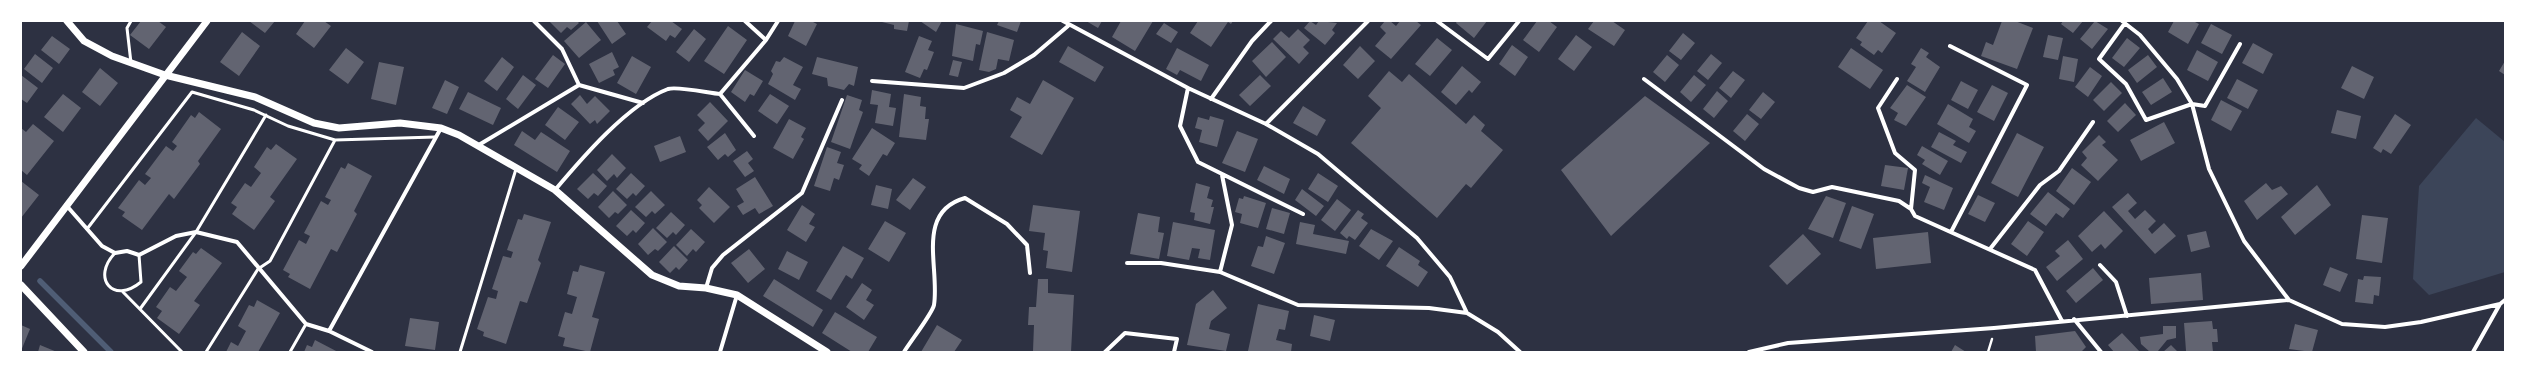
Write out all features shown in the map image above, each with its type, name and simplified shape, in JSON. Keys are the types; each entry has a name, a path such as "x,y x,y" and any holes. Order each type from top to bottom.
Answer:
{"street":[{"path":"67,21 84,41 112,56 165,75 255,97 314,123 339,128 400,123 441,128 459,135 555,190 652,275 678,286 706,288 737,295 827,352"},
{"path":"21,266 65,205 206,21"},
{"path":"534,21 562,49 579,86"},
{"path":"745,21 766,40"},
{"path":"720,94 766,40 778,21"},
{"path":"1063,21 1068,26 1188,88 1266,124 1318,154 1417,238 1450,277 1468,312"},
{"path":"1211,99 1252,41 1271,21"},
{"path":"1266,124 1368,21"},
{"path":"1437,21 1488,60 1519,21"},
{"path":"2240,44 2205,106 2192,104 2146,120 2126,84 2099,60 2124,22 2140,35 2177,79 2192,104 2209,169 2244,241 2289,300 2342,324 2385,327 2421,322 2500,304"},
{"path":"872,81 964,88 1004,73 1034,55 1068,26"},
{"path":"1950,46 2027,86 1951,232"},
{"path":"1644,79 1764,169 1799,188 1813,192 1832,187 1899,201 1912,209"},
{"path":"1897,79 1878,108 1895,153 1915,170 1912,209 1915,216 2035,270 2062,321"},
{"path":"477,146 579,86 643,103"},
{"path":"555,190 592,145 643,103 669,88 720,94 754,136"},
{"path":"1188,88 1180,126 1198,162 1303,214"},
{"path":"706,288 712,268 723,255 802,193 842,100"},
{"path":"1990,250 2040,185 2059,171 2093,122"},
{"path":"329,331 441,128"},
{"path":"1220,272 1232,225 1222,175"},
{"path":"904,352 934,306 933,227 951,202 965,198 1007,224 1027,245 1030,273"},
{"path":"65,205 102,246 115,253 127,251 139,255 176,236 196,232 237,242 258,269 306,324 329,331 369,352"},
{"path":"1128,263 1162,263 1220,272 1298,305 1429,308 1468,312 1498,332 1520,352"},
{"path":"2100,265 2116,282 2127,316"},
{"path":"21,284 82,351"},
{"path":"720,352 737,295"},
{"path":"1749,352 1788,343 2074,319 2127,316 2289,300"},
{"path":"2473,352 2500,304 2505,300"},
{"path":"2500,304 2505,308"},
{"path":"2074,319 2102,352"},
{"path":"1105,352 1125,333 1177,339 1174,352"}],"lane":[{"path":"131,21 127,28 131,63"},
{"path":"87,229 192,92 266,115 288,126 335,140 435,138"},
{"path":"140,309 196,232 266,115"},
{"path":"206,352 258,269 270,261 335,140"},
{"path":"460,352 516,168"},
{"path":"115,253 106,263 103,276 108,285 119,292 130,291 141,282 139,255"},
{"path":"123,292 182,352"},
{"path":"290,352 306,324"}],"shaded area":[{"path":"2476,118 2505,142 2505,272 2429,295 2413,279 2419,186"}],"building":[{"path":"141,21 158,21 166,27 149,49 130,35"},
{"path":"249,21 275,21 265,33"},
{"path":"305,21 324,21 331,26 314,48 296,34"},
{"path":"549,21 577,21 579,23 571,30 567,27 561,33"},
{"path":"597,21 617,21 626,34 612,44"},
{"path":"652,21 671,21 682,29 675,38 670,35 666,41 647,27"},
{"path":"795,21 811,21 817,24 806,46 788,36"},
{"path":"878,21 909,21 907,31 894,29 894,25"},
{"path":"920,21 942,21 936,32"},
{"path":"999,21 1021,21 1017,32 997,25"},
{"path":"1086,21 1102,21 1098,28"},
{"path":"1121,21 1153,21 1135,51 1112,37"},
{"path":"1198,21 1233,21 1231,24 1228,22 1211,47 1190,33"},
{"path":"1310,21 1316,25 1319,21 1337,23 1332,30 1335,33 1325,45 1304,28"},
{"path":"1385,21 1390,21 1396,26 1400,21 1416,21 1421,25 1391,59 1375,46 1386,33 1380,27"},
{"path":"1457,21 1487,21 1474,38 1456,23"},
{"path":"1537,21 1549,21 1557,27 1539,52 1523,40"},
{"path":"1594,21 1612,21 1625,30 1614,46 1588,29"},
{"path":"1868,21 1879,21 1896,33 1882,53 1878,50 1874,55 1860,45 1862,42 1856,38"},
{"path":"2002,21 2015,21 2033,28 2017,69 1981,56 1986,42 1993,45"},
{"path":"2063,21 2083,21 2073,33 2061,24"},
{"path":"2095,21 2108,29 2092,49 2080,39"},
{"path":"2174,21 2193,21 2199,24 2188,44 2168,32"},
{"path":"586,22 601,40 579,58 564,41"},
{"path":"1164,23 1178,32 1171,43 1156,34"},
{"path":"956,24 983,31 980,45 976,44 973,61 952,56"},
{"path":"2211,24 2232,35 2222,54 2201,43"},
{"path":"728,26 747,40 724,74 704,61"},
{"path":"694,29 706,39 689,62 676,52"},
{"path":"1298,29 1310,40 1303,47 1309,53 1299,64 1273,39 1281,31 1289,38"},
{"path":"242,32 260,46 239,76 220,62"},
{"path":"987,32 1014,40 1009,61 998,59 996,69 989,72 979,70"},
{"path":"1683,33 1695,43 1681,60 1669,51"},
{"path":"1576,35 1592,47 1574,71 1558,59"},
{"path":"2048,35 2063,38 2058,60 2043,57"},
{"path":"52,36 70,49 59,64 41,50"},
{"path":"919,36 932,41 928,50 934,52 927,70 924,69 920,78 905,72"},
{"path":"1437,38 1452,50 1430,76 1415,64"},
{"path":"2127,38 2140,48 2124,67 2112,58"},
{"path":"1272,42 1286,57 1266,77 1252,61"},
{"path":"2253,43 2273,54 2263,74 2242,63"},
{"path":"1512,45 1528,57 1515,76 1499,64"},
{"path":"1068,46 1104,67 1095,82 1059,62"},
{"path":"1360,46 1375,61 1358,79 1343,65"},
{"path":"346,48 364,62 348,84 329,70"},
{"path":"1177,48 1209,65 1201,81 1180,70 1177,75 1166,69"},
{"path":"1851,48 1883,70 1870,89 1838,67"},
{"path":"1921,48 1929,53 1926,57 1940,67 1925,92 1907,81 1916,67 1911,64"},
{"path":"2197,50 2218,62 2208,81 2187,70"},
{"path":"612,52 619,67 613,70 615,75 599,83 589,64"},
{"path":"35,54 53,68 42,83 24,69"},
{"path":"1711,54 1722,63 1708,80 1697,71"},
{"path":"553,55 565,64 548,88 535,79"},
{"path":"1667,55 1679,65 1665,82 1653,72"},
{"path":"2148,55 2157,67 2137,83 2128,70"},
{"path":"632,56 651,67 636,94 617,83"},
{"path":"2063,56 2078,59 2074,82 2059,79"},
{"path":"502,57 514,67 497,91 484,81"},
{"path":"784,57 803,67 793,85 801,89 795,100 768,84 773,74 771,71 776,61 780,62"},
{"path":"817,57 858,67 854,86 849,84 844,90 828,86 827,78 812,74"},
{"path":"953,60 962,62 958,77 949,75"},
{"path":"2505,61 2505,75 2499,71"},
{"path":"379,62 404,67 396,105 371,99"},
{"path":"1462,66 1481,82 1472,93 1469,90 1456,105 1441,92"},
{"path":"2352,66 2374,77 2364,99 2341,88"},
{"path":"2090,67 2102,76 2088,97 2075,87"},
{"path":"100,68 118,83 100,106 82,92"},
{"path":"745,70 763,81 754,96 750,94 745,102 731,92"},
{"path":"1389,71 1402,82 1409,74 1466,124 1474,115 1485,125 1481,131 1503,150 1471,188 1466,184 1437,218 1351,143 1381,108 1368,96"},
{"path":"1733,71 1745,80 1731,98 1719,88"},
{"path":"21,75 38,88 27,103 21,99"},
{"path":"523,75 536,85 518,109 506,99"},
{"path":"1260,75 1271,86 1250,106 1239,95"},
{"path":"1694,75 1706,85 1691,102 1680,92"},
{"path":"2163,78 2172,92 2151,105 2142,92"},
{"path":"2237,79 2258,90 2248,109 2227,98"},
{"path":"445,80 459,87 447,114 432,108"},
{"path":"1043,80 1074,98 1042,155 1010,137 1022,117 1010,110 1017,97 1030,104"},
{"path":"1961,81 1978,90 1968,109 1951,100"},
{"path":"2111,82 2122,93 2104,111 2093,100"},
{"path":"1907,85 1926,97 1906,126 1894,120 1898,113 1890,108"},
{"path":"1992,85 2008,93 1994,121 1977,112"},
{"path":"872,90 891,94 889,107 896,108 893,126 875,123 878,105 870,104"},
{"path":"1717,91 1728,101 1714,118 1703,109"},
{"path":"468,92 501,108 493,125 459,109"},
{"path":"1763,92 1775,102 1761,119 1749,110"},
{"path":"63,94 81,108 63,132 44,117"},
{"path":"770,94 789,106 777,124 758,111"},
{"path":"904,94 921,97 920,106 926,107 925,119 929,119 926,140 899,137"},
{"path":"580,95 587,104 595,96 610,111 597,124 595,120 590,124 571,104"},
{"path":"847,95 862,100 859,110 863,112 850,149 831,142"},
{"path":"1645,96 1710,143 1611,236 1561,170"},
{"path":"2221,100 2242,111 2231,131 2211,120"},
{"path":"710,102 728,121 708,141 698,130 705,123 697,115"},
{"path":"2125,103 2136,115 2118,132 2107,121"},
{"path":"1948,104 1973,119 1969,127 1976,131 1969,143 1937,124"},
{"path":"1303,106 1326,120 1317,136 1293,123"},
{"path":"558,107 579,122 565,140 545,125"},
{"path":"2337,110 2361,116 2356,139 2331,133"},
{"path":"199,112 221,129 198,161 200,164 174,199 169,194 142,230 122,216 125,212 118,208 139,180 145,185 151,178 145,174 166,146 173,151 177,146 172,142 191,115 195,118"},
{"path":"1747,114 1759,124 1745,141 1733,131"},
{"path":"2395,114 2411,125 2391,154 2383,149 2381,153 2373,148"},
{"path":"1210,116 1224,120 1217,147 1199,142 1202,130 1195,128 1198,117 1209,120"},
{"path":"789,119 806,128 801,137 804,139 793,159 773,148"},
{"path":"2164,122 2175,143 2141,161 2130,140"},
{"path":"33,124 54,141 27,175 21,170 21,128 26,132"},
{"path":"872,128 895,143 887,156 883,154 869,176 859,169 862,165 852,159"},
{"path":"522,131 535,140 541,132 570,151 557,172 514,145"},
{"path":"1237,131 1258,139 1245,172 1222,163"},
{"path":"1939,132 1956,141 1953,145 1967,152 1961,163 1931,147"},
{"path":"725,133 736,150 728,157 725,154 718,160 707,147"},
{"path":"2017,133 2044,147 2018,197 1991,183"},
{"path":"2099,135 2106,142 2102,145 2118,160 2098,181 2081,165 2087,158 2082,152"},
{"path":"680,136 686,152 660,162 654,146"},
{"path":"276,144 297,159 270,197 275,201 254,230 232,214 237,207 231,203 245,183 251,187 261,173 254,167 267,147 271,150"},
{"path":"1922,146 1948,161 1940,175 1922,164 1925,160 1917,155"},
{"path":"827,147 841,152 837,163 844,165 839,180 834,178 830,191 814,186"},
{"path":"747,151 753,159 748,163 754,171 745,177 733,161"},
{"path":"612,154 626,168 617,178 614,174 607,181 597,170"},
{"path":"348,163 372,176 354,211 357,214 337,252 331,249 310,289 288,277 290,274 283,270 299,240 306,244 310,236 304,233 321,201 328,205 331,200 325,197 341,167 345,169"},
{"path":"1885,165 1908,168 1904,190 1881,186"},
{"path":"1264,166 1290,179 1284,194 1257,180"},
{"path":"2072,168 2091,182 2074,205 2056,191"},
{"path":"593,173 607,186 598,196 594,193 588,199 577,189"},
{"path":"631,173 645,186 636,196 633,193 627,199 616,189"},
{"path":"1318,173 1338,186 1328,202 1308,189"},
{"path":"1925,175 1953,188 1944,210 1924,202 1930,187 1922,183"},
{"path":"755,177 773,206 759,214 755,208 743,215 737,206 744,202 736,189"},
{"path":"913,178 926,187 910,210 896,200"},
{"path":"21,181 39,195 21,218"},
{"path":"1196,183 1210,187 1207,198 1213,200 1211,207 1214,207 1210,224 1194,220 1195,213 1190,212"},
{"path":"2266,183 2272,190 2281,186 2288,194 2257,220 2244,201"},
{"path":"876,185 892,189 888,209 871,205"},
{"path":"2317,185 2331,205 2295,235 2281,217"},
{"path":"709,187 730,207 714,223 699,208 702,205 697,200"},
{"path":"1302,189 1324,206 1316,216 1295,200"},
{"path":"613,191 627,205 618,214 615,212 609,218 598,207"},
{"path":"651,191 665,205 655,214 652,211 646,217 635,207"},
{"path":"2048,192 2070,209 2063,218 2056,213 2046,226 2030,214"},
{"path":"2128,193 2137,203 2128,211 2135,219 2145,210 2156,221 2148,229 2152,234 2164,223 2176,236 2155,254 2112,207"},
{"path":"1978,195 1995,203 1985,222 1968,214"},
{"path":"1244,196 1266,203 1258,228 1240,223 1242,214 1235,212 1239,198 1243,199"},
{"path":"1826,196 1846,203 1833,238 1808,229"},
{"path":"1337,199 1351,210 1335,231 1321,220"},
{"path":"802,205 815,214 809,224 815,227 806,242 787,230"},
{"path":"1033,205 1080,211 1072,272 1046,268 1048,251 1043,250 1045,233 1029,231"},
{"path":"1852,206 1874,214 1861,249 1839,241"},
{"path":"1272,208 1290,213 1284,234 1266,229"},
{"path":"631,210 645,223 636,233 633,230 627,236 616,226"},
{"path":"1358,210 1364,214 1361,218 1368,223 1355,240 1349,236 1347,239 1340,233"},
{"path":"2104,211 2123,231 2105,249 2101,244 2092,252 2078,236"},
{"path":"671,212 685,225 676,235 673,232 667,238 656,228"},
{"path":"1138,213 1160,217 1158,232 1164,233 1159,259 1130,254"},
{"path":"524,214 551,222 538,260 541,263 527,303 520,301 506,344 483,336 484,332 477,329 488,297 496,299 498,291 492,289 503,256 511,258 513,252 507,250 518,219 522,220"},
{"path":"2362,215 2388,218 2382,263 2356,259"},
{"path":"885,221 906,233 889,262 868,249"},
{"path":"2028,221 2044,232 2027,256 2011,244"},
{"path":"1173,222 1215,230 1210,260 1198,258 1200,249 1192,248 1189,260 1167,256"},
{"path":"1300,222 1315,225 1313,234 1349,241 1346,254 1296,244"},
{"path":"653,228 667,242 658,251 655,249 648,255 638,244"},
{"path":"691,229 705,242 696,252 693,249 687,256 676,245"},
{"path":"1371,229 1393,241 1379,260 1359,246"},
{"path":"2206,231 2210,247 2191,252 2187,235"},
{"path":"1928,232 1931,263 1876,269 1873,238"},
{"path":"1803,234 1821,254 1787,285 1769,266"},
{"path":"1266,236 1285,243 1274,274 1251,266 1258,246 1263,247"},
{"path":"2068,240 2083,259 2057,281 2046,267 2060,256 2055,251"},
{"path":"674,246 688,260 679,270 676,267 670,273 659,262"},
{"path":"843,246 864,258 852,279 846,275 831,300 816,291"},
{"path":"1399,247 1420,261 1418,265 1428,272 1418,287 1386,266"},
{"path":"201,248 222,263 194,301 200,305 179,334 157,318 162,311 156,307 170,287 176,291 187,277 179,271 193,252 196,254"},
{"path":"749,249 765,269 748,283 731,263"},
{"path":"787,251 808,262 799,280 778,269"},
{"path":"580,265 605,272 592,317 599,319 590,352 563,346 565,338 558,336 565,312 572,314 577,297 567,294 573,271 578,272"},
{"path":"2330,267 2348,274 2340,292 2323,285"},
{"path":"2093,268 2103,280 2076,303 2066,291"},
{"path":"2201,273 2203,300 2151,304 2149,278"},
{"path":"2364,276 2381,277 2379,296 2374,295 2373,304 2355,302 2358,279 2363,280"},
{"path":"774,279 823,310 813,327 763,296"},
{"path":"1038,279 1048,279 1048,293 1074,295 1071,352 1033,351 1034,325 1028,325 1029,307 1036,307"},
{"path":"862,283 872,290 866,300 874,305 864,320 846,307"},
{"path":"1213,290 1227,308 1211,321 1209,329 1230,334 1226,351 1187,345 1196,304"},
{"path":"257,300 280,313 258,352 226,352 231,342 238,346 246,331 238,326 249,305 254,307"},
{"path":"1258,304 1289,311 1285,330 1279,329 1276,340 1292,344 1291,352 1248,351"},
{"path":"835,312 877,337 868,352 852,352 822,333"},
{"path":"1314,315 1335,320 1330,341 1310,336"},
{"path":"410,318 439,322 435,350 405,346"},
{"path":"2212,321 2213,329 2217,329 2218,342 2212,342 2213,352 2186,351 2184,323"},
{"path":"2295,324 2318,330 2312,352 2289,349"},
{"path":"21,325 30,329 21,351"},
{"path":"937,325 962,340 954,352 921,352"},
{"path":"2163,326 2176,326 2176,338 2167,340 2158,351 2150,352 2141,344 2140,337 2163,334"},
{"path":"2075,331 2086,347 2081,352 2036,352 2035,336"},
{"path":"2122,333 2140,352 2114,352 2108,345"},
{"path":"315,340 338,352 304,352 307,345 312,347"},
{"path":"40,345 57,352 38,352"},
{"path":"1955,345 1966,352 1951,352"},
{"path":"2171,345 2178,352 2163,352"}],"waterway":[{"path":"40,281 111,352"}]}
